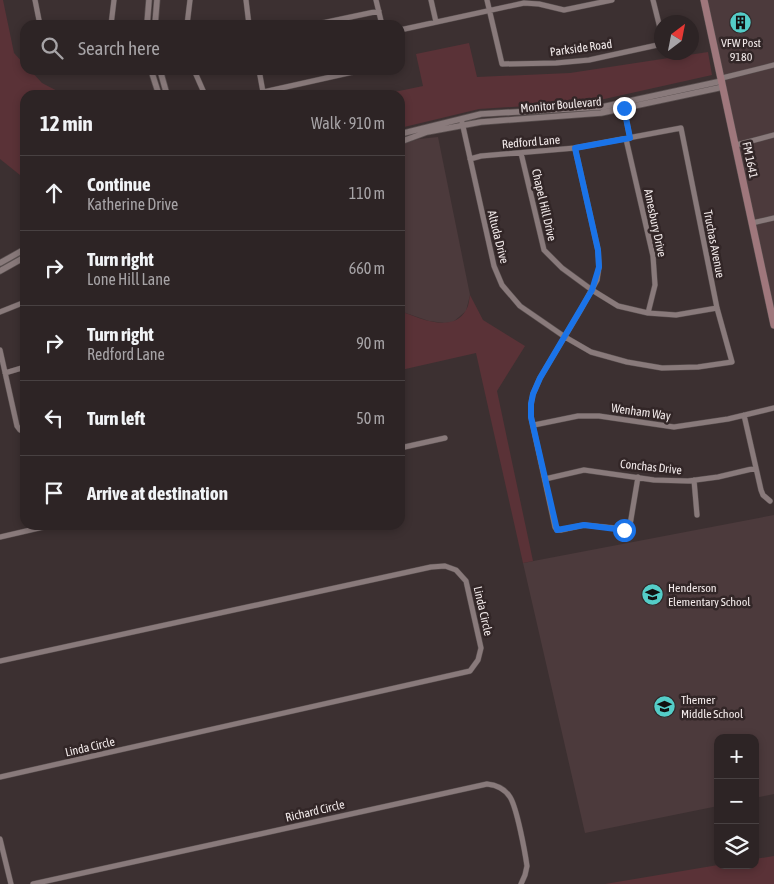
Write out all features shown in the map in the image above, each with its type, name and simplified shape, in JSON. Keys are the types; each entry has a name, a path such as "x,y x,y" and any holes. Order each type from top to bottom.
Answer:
{"main road":[{"name":"FM 1641","path":"704,0 774,326"}],"street":[{"path":"35,0 39,20"},
{"path":"112,20 114,0"},
{"path":"146,20 148,0"},
{"path":"155,20 157,0"},
{"path":"188,20 190,0"},
{"path":"246,0 248,20"},
{"path":"376,0 381,20"},
{"path":"432,0 436,22"},
{"path":"487,0 490,11"},
{"path":"405,29 524,3 539,2 564,10 599,1 612,0"},
{"path":"653,0 657,15"},
{"path":"337,20 379,11"},
{"name":"Parkside Road","path":"490,11 502,64 589,60 654,46"},
{"path":"722,82 774,65"},
{"path":"153,75 157,90"},
{"path":"161,75 166,90"},
{"path":"196,75 203,90"},
{"path":"259,75 263,90"},
{"path":"272,90 340,75"},
{"name":"Monitor Boulevard","path":"405,133 462,122 601,113 623,105 722,82"},
{"name":"Amesbury Drive","path":"623,105 628,138 653,256 655,285 648,313"},
{"name":"Monitor Boulevard","path":"405,140 462,122"},
{"name":"Altuda Drive","path":"462,122 491,258 498,279 520,306 565,337 591,352 627,362 662,368 698,367 732,362"},
{"name":"Redford Lane","path":"470,160 481,156 575,148 681,128"},
{"name":"Truchas Avenue","path":"681,128 717,308 732,362"},
{"path":"736,145 774,135"},
{"path":"575,148 598,250 599,267 592,290 540,378 533,394 531,411 557,530 584,525 624,530 628,528 638,477"},
{"name":"Chapel Hill Drive","path":"521,153 544,250 562,268 618,306 648,313 676,316 717,308"},
{"path":"752,223 774,218"},
{"path":"0,264 20,253"},
{"path":"0,271 20,261"},
{"path":"0,312 20,304"},
{"path":"0,350 20,424"},
{"path":"5,373 20,368"},
{"name":"Wenham Way","path":"534,425 578,416 599,416 674,427 697,425 774,408"},
{"path":"744,415 763,496 770,501"},
{"path":"405,447 445,438"},
{"name":"Conchas Drive","path":"545,478 584,470 654,480 694,480 756,468"},
{"path":"694,480 697,515"},
{"path":"0,537 30,530"},
{"name":"Linda Circle","path":"0,660 430,567 445,566 456,570 466,581 481,648 478,660 470,671 0,777"},
{"name":"Richard Circle","path":"33,884 486,784 495,785 510,796 527,866 526,875 521,884"},
{"path":"0,839 11,884"}],"shaded area":[{"path":"0,0 3,0 14,53 20,60 20,75 35,75 42,83 55,90 20,90 20,175 0,159"},
{"path":"704,0 774,0 774,329"},
{"path":"469,43 477,77 570,73 655,60 699,60 699,53 708,52 712,75 591,102 479,109 405,127 404,90 423,86 416,54"},
{"path":"438,137 470,295 466,311 453,322 429,321 405,313 405,143 419,139"},
{"path":"470,295 483,320 525,346 497,391 533,561 523,563 476,353 405,369 405,313 426,320 444,323 460,317 468,305"},
{"path":"774,515 774,794 759,797 759,734 714,734 714,807 585,833 523,563"},
{"path":"774,856 774,884 605,884 714,866 714,869 759,869 759,858"}],"place":[{"name":"VFW Post 9180","path":"741,22"},
{"name":"Henderson Elementary School","path":"652,595"},
{"name":"Themer Middle School","path":"665,707"}],"route":[{"path":"624,108 630,138 575,148 598,250 599,267 592,290 540,378 533,394 531,417 557,530 584,525 624,530"}]}
